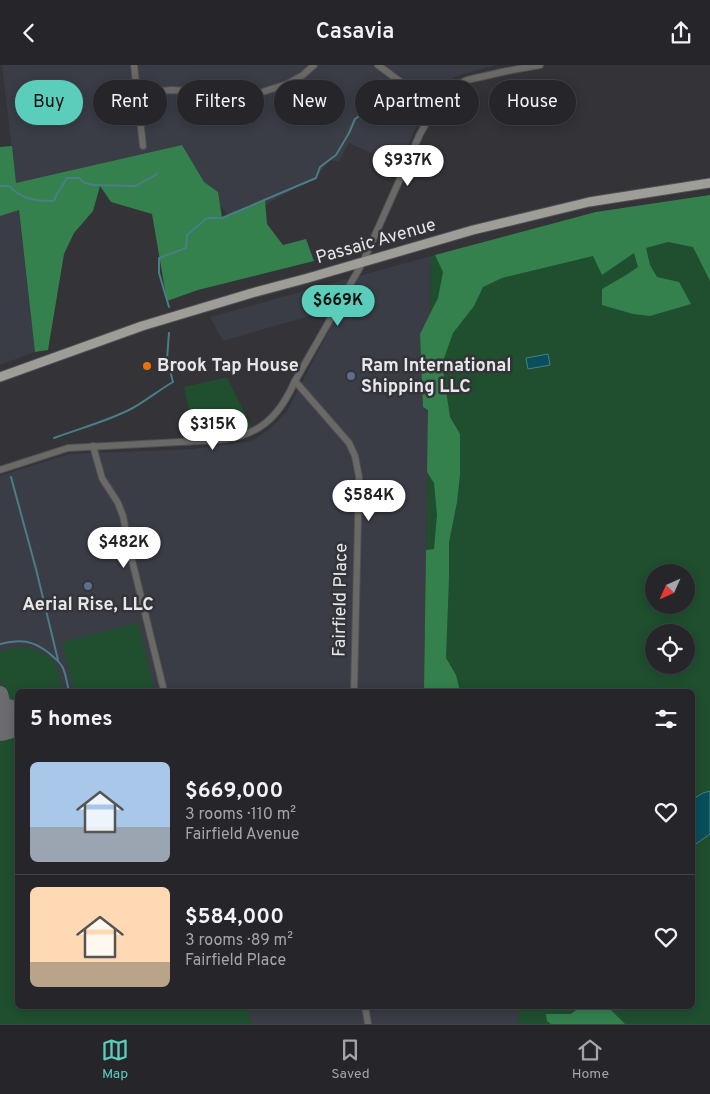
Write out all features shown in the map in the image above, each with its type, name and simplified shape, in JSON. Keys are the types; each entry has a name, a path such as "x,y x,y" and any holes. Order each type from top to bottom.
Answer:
{"main road":[{"name":"Passaic Avenue","path":"0,377 142,326 473,231 589,201 710,183"}],"street":[{"path":"134,65 136,80"},
{"path":"167,90 253,95 287,84 314,65"},
{"path":"378,65 398,80"},
{"path":"469,80 540,65"},
{"path":"141,125 143,146"},
{"path":"0,470 68,448 217,440 250,433 264,423 276,413 286,399 363,262 425,125"},
{"name":"Fairfield Place","path":"295,381 349,443 355,457 359,477 354,689"},
{"path":"93,446 102,478 118,503 123,516 164,689"},
{"path":"366,1009 368,1024"}],"shaded area":[{"path":"2,65 496,65 457,76 450,80 355,80 355,125 417,125 399,166 349,143 339,162 330,160 317,176 235,222 200,183 182,145 16,184"},
{"path":"18,205 35,352 0,365 0,212"},
{"path":"431,256 424,689 15,689 15,1009 0,1024 0,476 69,454 193,449 252,441 270,429 287,411 331,326 320,313 223,341 210,317"},
{"path":"248,1009 518,1009 519,1024 251,1024"}],"green space":[{"path":"182,145 204,182 218,192 222,218 265,200 267,224 283,245 306,239 314,261 198,290 167,301 152,214 111,202 100,186 93,211 74,233 64,254 48,350 35,352 19,210 0,216 0,147 12,146 16,183"},
{"path":"710,195 710,1024 519,1024 518,1009 695,1009 695,689 424,689 431,256 596,212"},
{"path":"710,195 710,281 693,247 668,242 646,248 650,265 657,277 679,282 691,304 650,316 633,314 602,305 602,289 638,267 634,253 602,275 593,256 502,278 483,287 474,306 453,333 442,364 450,417 460,434 460,475 449,542 446,658 456,675 460,689 424,689 426,550 434,549 437,515 434,483 427,472 428,410 423,407 420,334 438,298 443,272 435,255 596,212"},
{"path":"227,377 252,428 220,435 195,437 184,387"},
{"path":"138,623 154,689 74,689 62,642"},
{"path":"15,647 37,651 52,660 58,670 62,689 15,689 15,729 0,678 0,652"},
{"path":"15,729 15,1009 248,1009 251,1024 0,1024 0,733"},
{"path":"610,1009 625,1024 551,1024 547,1021 546,1014 571,1014 576,1010"}],"water":[{"path":"548,354 550,365 528,369 526,358"},
{"path":"710,791 710,834 695,845 695,798"}],"waterway":[{"path":"169,307 159,273 159,258 186,248 187,235 207,218 222,218 316,178 320,167 336,155 355,119"},
{"path":"0,186 9,186 14,191 30,199 54,201 67,178 79,178 85,183 93,185 136,186 157,174"},
{"path":"54,438 127,411 173,382 167,359 169,333"},
{"path":"11,477 58,660"},
{"path":"0,644 20,641 37,645 49,653 62,666 69,689"}],"taxiway":[{"path":"0,694 7,719"}],"runway":[{"path":"0,721 7,719"}],"place":[{"name":"Brook Tap House","path":"147,366"},
{"name":"Ram International Shipping LLC","path":"351,376"},
{"name":"Aerial Rise, LLC","path":"88,586"}]}
